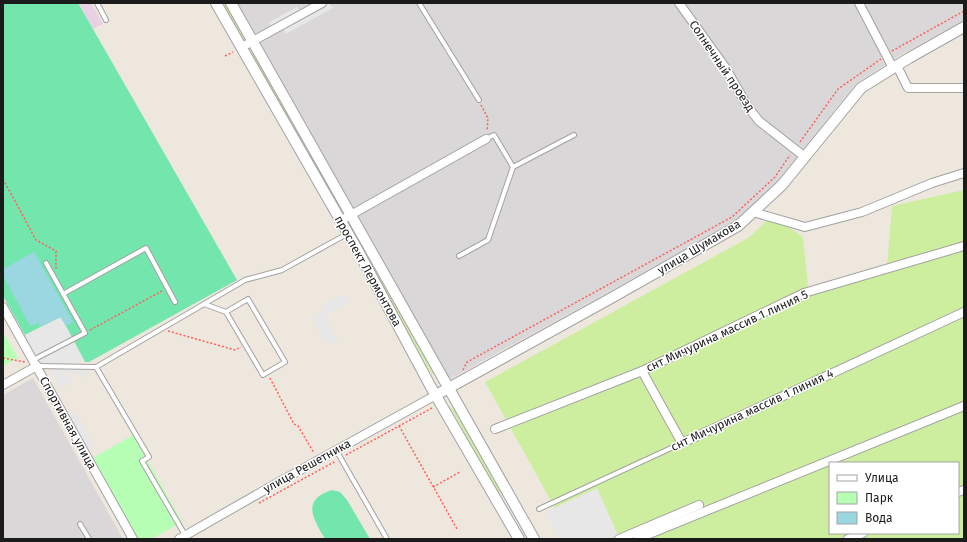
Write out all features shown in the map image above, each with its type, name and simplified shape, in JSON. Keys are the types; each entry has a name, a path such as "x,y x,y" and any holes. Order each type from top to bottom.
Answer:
{"street":[{"name":"проспект Лермонтова","path":"216,3 376,283 439,399 519,539"},
{"name":"проспект Лермонтова","path":"231,3 534,539"},
{"path":"242,48 309,6 322,3"},
{"name":"Солнечный проезд","path":"680,3 725,67 748,107 759,121 805,157"},
{"path":"859,3 886,56 908,88 964,88"},
{"name":"улица Шумакова","path":"439,399 448,388 738,226 782,185 861,88 964,27"},
{"path":"340,221 486,139"},
{"path":"753,212 805,227 862,212 932,183 964,173"},
{"name":"снт Мичурина массив 1 линия 5","path":"495,429 642,370 804,294 964,246"},
{"name":"Спортивная улица","path":"3,307 33,363 133,539"},
{"name":"снт Мичурина массив 1 линия 4","path":"682,442 964,312"},
{"path":"3,385 33,363"},
{"path":"642,370 682,442"},
{"name":"улица Решетника","path":"182,537 336,450 439,399"},
{"path":"637,539 964,406"},
{"path":"619,539 699,505"},
{"path":"848,539 860,534"}],"lane":[{"path":"97,3 106,20"},
{"path":"419,3 479,100"},
{"path":"486,139 494,135 513,167"},
{"path":"459,256 488,240 513,167 574,135"},
{"path":"33,363 96,367 245,280 282,270 347,234"},
{"path":"63,294 146,248 174,302"},
{"path":"33,363 85,333 46,263"},
{"path":"204,304 226,312 263,374 285,362 248,299 226,312"},
{"path":"96,367 149,457 142,460 182,537"},
{"name":"снт Мичурина массив 1 линия 4","path":"539,508 682,442"},
{"path":"336,450 387,539"},
{"path":"80,524 88,539"}],"path":[{"path":"462,372 467,362 732,217 775,177 838,89 886,56 964,11"},
{"path":"479,100 488,118 486,139"},
{"path":"3,179 36,240 56,251 56,281"},
{"path":"85,333 167,289"},
{"path":"160,329 234,350"},
{"path":"3,358 33,363"},
{"path":"267,372 294,424 298,426 314,454"},
{"path":"257,504 399,426 439,399"},
{"path":"399,426 457,529"},
{"path":"433,487 460,472"}],"shaded area":[{"path":"78,3 91,3 103,24 93,29"},
{"path":"238,3 964,3 964,20 907,51 857,83 779,182 735,222 452,378 446,376"},
{"path":"329,3 333,8 286,34 283,29"},
{"path":"297,7 300,12 272,27 269,22"},
{"path":"341,295 345,297 348,303 324,316 339,343 324,342 311,317 322,311 323,305"},
{"path":"61,317 85,362 40,363 25,335"},
{"path":"49,366 83,367 88,375 80,379 75,371 68,375 72,383 60,389"},
{"path":"33,378 123,539 3,539 3,395"},
{"path":"76,412 94,445 85,450 67,418"},
{"path":"597,488 618,535 609,539 560,539 545,512"}],"green space":[{"path":"3,3 78,3 237,280 89,362 85,362 61,317 25,335 3,296"},
{"path":"222,3 225,3 245,38 242,39"},
{"path":"253,53 340,206 337,207 251,54"},
{"path":"964,190 964,539 572,539 485,382 748,238 772,216 803,237 809,296 887,268 892,206"},
{"path":"352,228 435,373 432,374 350,229"},
{"path":"3,332 18,358 3,366"},
{"path":"454,406 501,491 498,493 451,408"},
{"path":"133,435 182,522 151,539 138,539 93,458"},
{"path":"332,490 340,492 347,500 370,539 325,539 312,510 316,499 322,494"}],"water":[{"path":"34,252 73,322 66,326 60,317 40,327 38,323 30,326 3,275 3,269"}]}
